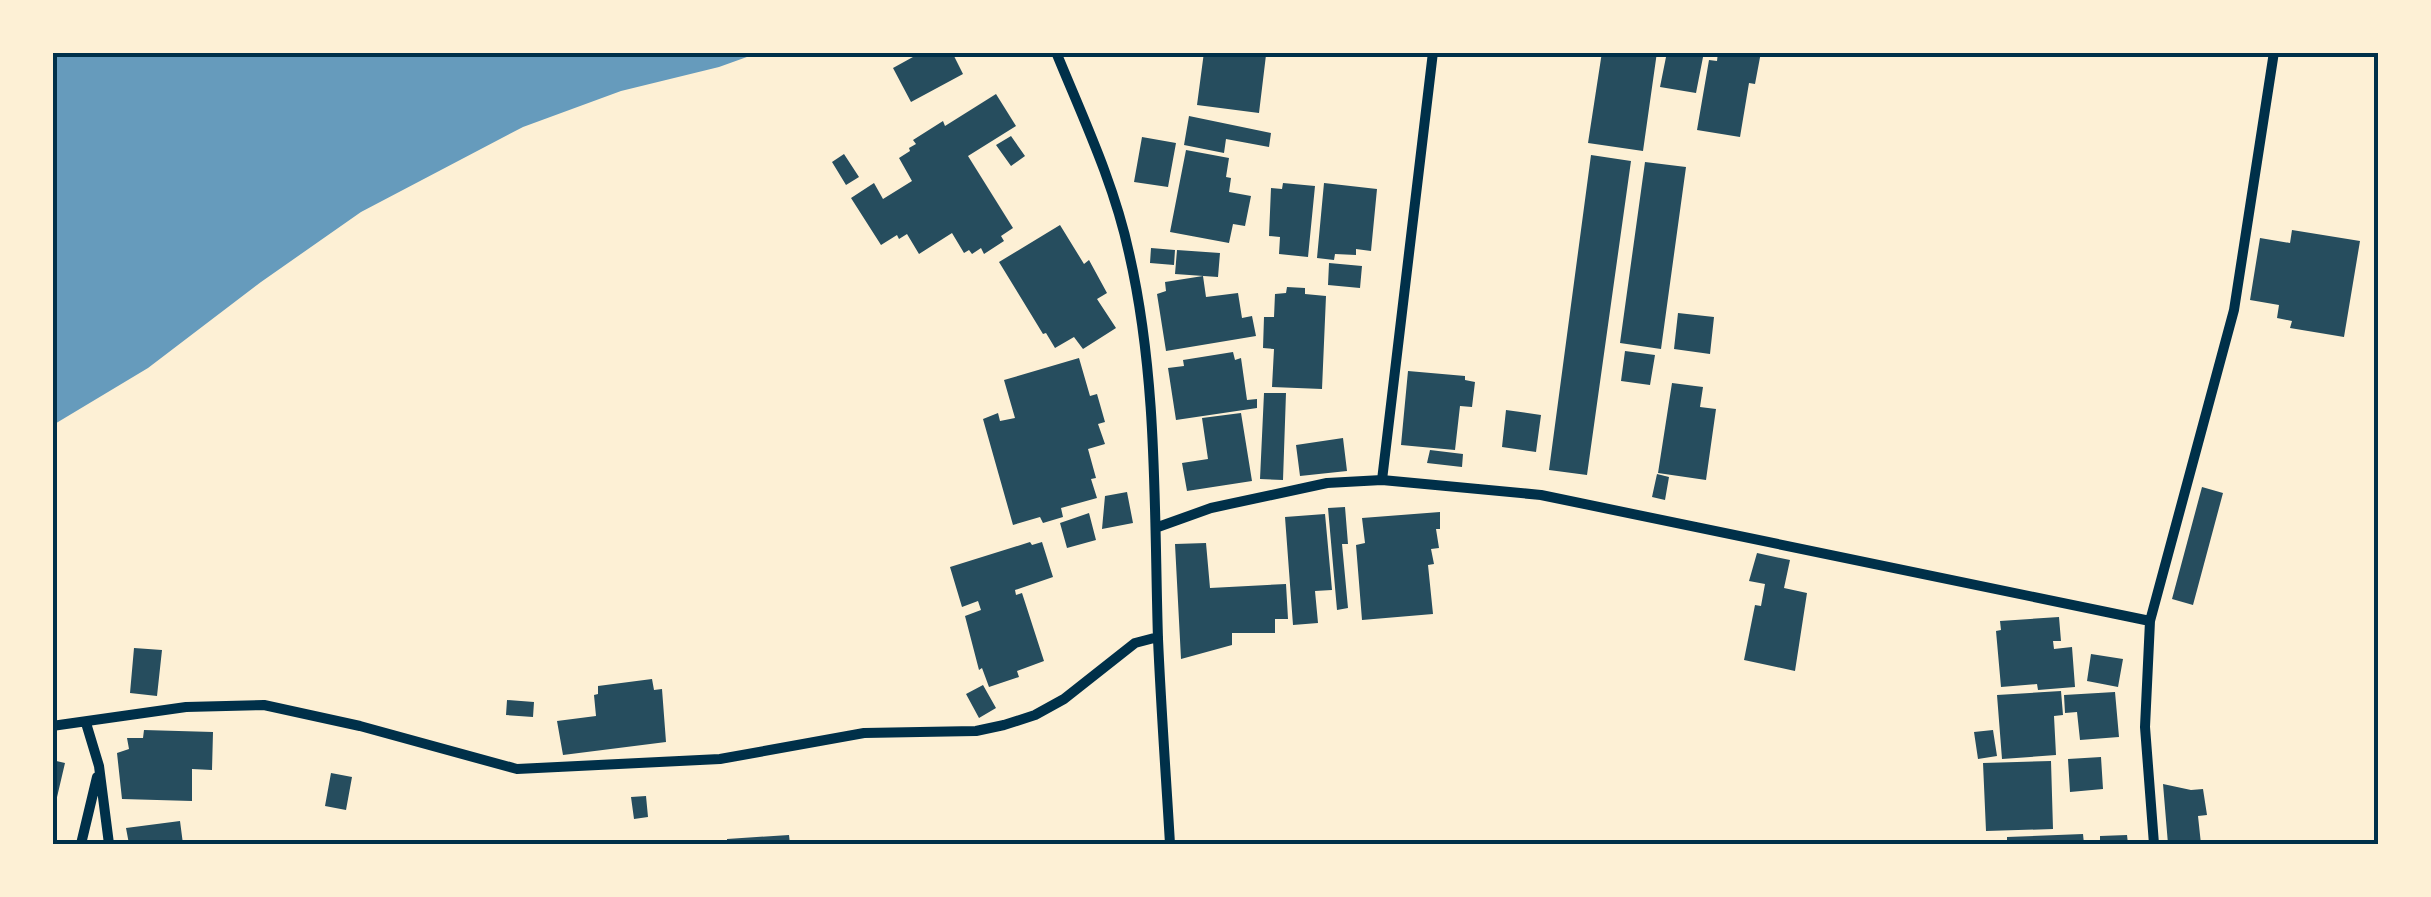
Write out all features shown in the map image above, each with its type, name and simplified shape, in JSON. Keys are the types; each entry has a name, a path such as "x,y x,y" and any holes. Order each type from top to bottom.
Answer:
{"street":[{"path":"1056,52 1112,189 1142,320 1158,527 1158,637 1170,844"},
{"path":"1382,480 1434,52"},
{"path":"2154,844 2146,727 2150,621 2234,310 2274,52"},
{"path":"1158,527 1212,508 1327,482 1382,480 1541,494 2150,621"},
{"path":"52,726 186,707 264,705 517,768 720,759 864,733 976,730 1004,725 1036,715 1064,699 1135,643 1158,637"},
{"path":"86,723 99,766 109,844"},
{"path":"80,844 99,766"}],"water":[{"path":"53,52 758,53 719,67 621,91 523,127 361,212 148,368 53,425"}],"building":[{"path":"922,52 952,52 963,74 911,102 893,68"},
{"path":"1204,52 1266,55 1259,113 1197,105"},
{"path":"1602,52 1657,52 1643,151 1588,143"},
{"path":"1667,52 1704,52 1696,93 1660,87"},
{"path":"1718,52 1761,52 1755,84 1749,83 1740,137 1697,130 1709,60 1717,61"},
{"path":"996,94 1016,126 968,156 1013,228 1001,236 1004,241 984,254 981,248 972,254 969,250 964,253 952,233 919,254 907,234 881,245 851,198 874,183 883,199 912,181 899,158 916,144 913,140 943,121 945,126"},
{"path":"1189,116 1271,133 1269,147 1226,139 1224,153 1184,145"},
{"path":"1011,136 1025,156 1011,166 996,145"},
{"path":"1142,137 1176,143 1168,187 1134,182"},
{"path":"1186,150 1229,158 1229,192 1251,196 1245,226 1233,224 1229,243 1170,232"},
{"path":"844,154 859,177 846,185 832,162"},
{"path":"1591,155 1631,161 1587,475 1549,470"},
{"path":"1645,162 1686,167 1661,349 1620,343"},
{"path":"1283,183 1315,186 1308,257 1279,254 1280,237 1269,236 1271,188 1282,189"},
{"path":"1324,183 1377,189 1371,251 1356,249 1356,255 1335,254 1334,260 1317,258"},
{"path":"1060,225 1084,264 1089,260 1107,293 1097,299 1116,328 1083,349 1074,337 1055,348 999,262"},
{"path":"2292,230 2360,241 2344,337 2290,328 2292,321 2277,318 2279,305 2250,300 2260,238 2290,243"},
{"path":"1151,248 1175,250 1174,265 1150,263"},
{"path":"1177,250 1220,253 1218,277 1175,274"},
{"path":"1329,263 1362,266 1360,288 1328,285"},
{"path":"1203,276 1206,297 1238,293 1242,318 1252,316 1256,336 1166,351 1157,294 1166,291 1165,282"},
{"path":"1287,287 1305,288 1305,294 1326,296 1322,389 1272,387 1274,349 1263,348 1264,317 1274,317 1275,294 1286,293"},
{"path":"1678,313 1714,317 1710,354 1674,349"},
{"path":"1625,351 1655,355 1650,385 1621,381"},
{"path":"1233,352 1235,360 1241,358 1247,400 1257,399 1257,408 1176,420 1168,368 1184,366 1183,360"},
{"path":"1079,358 1090,396 1097,394 1105,422 1098,424 1105,444 1088,449 1097,498 1061,508 1063,517 1043,523 1040,517 1013,525 983,419 998,413 1000,421 1015,418 1004,380"},
{"path":"1408,371 1465,376 1465,380 1475,382 1472,407 1460,406 1455,450 1401,445"},
{"path":"1672,383 1703,387 1700,407 1716,409 1706,480 1658,473"},
{"path":"1264,393 1286,393 1283,480 1260,479"},
{"path":"1506,410 1541,415 1536,452 1502,447"},
{"path":"1241,413 1252,481 1187,491 1182,463 1208,459 1202,418"},
{"path":"1343,438 1347,471 1300,476 1296,445"},
{"path":"1430,450 1463,454 1462,467 1427,463"},
{"path":"1657,474 1669,477 1665,500 1652,497"},
{"path":"2202,487 2223,493 2193,605 2172,599"},
{"path":"1127,492 1133,523 1102,529 1105,496"},
{"path":"1345,507 1348,544 1342,544 1348,608 1337,610 1328,508"},
{"path":"1440,512 1440,529 1436,529 1439,548 1431,549 1434,564 1428,565 1433,614 1362,620 1356,545 1365,543 1362,518"},
{"path":"1089,513 1096,540 1067,548 1060,523"},
{"path":"1325,514 1332,590 1315,591 1318,623 1293,625 1285,517"},
{"path":"1030,542 1042,542 1053,577 1015,590 1016,595 1022,593 1044,661 1017,671 1019,677 989,687 982,668 979,670 965,616 981,610 978,601 962,607 950,567"},
{"path":"1206,543 1210,588 1286,584 1288,619 1275,619 1275,633 1232,633 1232,645 1181,659 1175,544"},
{"path":"1757,553 1790,560 1784,588 1807,593 1795,671 1744,660 1755,605 1761,606 1765,584 1749,581"},
{"path":"2059,617 2061,641 2053,641 2054,649 2072,647 2075,687 2001,687 1996,631 2001,630 2000,621"},
{"path":"134,648 162,650 157,696 130,693"},
{"path":"2091,654 2123,659 2118,687 2087,681"},
{"path":"652,679 654,690 662,689 666,742 563,755 557,721 596,716 594,695 598,694 598,686"},
{"path":"983,685 996,708 979,718 966,694"},
{"path":"2061,691 2063,715 2054,716 2056,755 2002,759 1997,695"},
{"path":"2115,692 2119,737 2080,740 2077,712 2065,713 2064,695"},
{"path":"507,700 534,702 533,717 506,715"},
{"path":"144,730 213,732 212,770 192,769 192,801 122,799 117,753 129,749 127,738 143,738"},
{"path":"1993,730 1997,756 1978,759 1974,732"},
{"path":"2101,757 2103,789 2070,792 2068,759"},
{"path":"52,760 65,763 54,810 52,809"},
{"path":"2051,761 2053,829 1986,831 1983,763"},
{"path":"331,773 352,777 346,810 325,806"},
{"path":"2163,784 2203,789 2207,815 2198,816 2201,844 2168,844"},
{"path":"646,796 648,817 634,819 631,797"},
{"path":"180,821 183,844 129,844 126,828"},
{"path":"2083,834 2084,844 2007,844 2007,837"},
{"path":"789,835 790,844 727,844 727,839"},
{"path":"2127,835 2128,844 2100,844 2100,836"}]}
